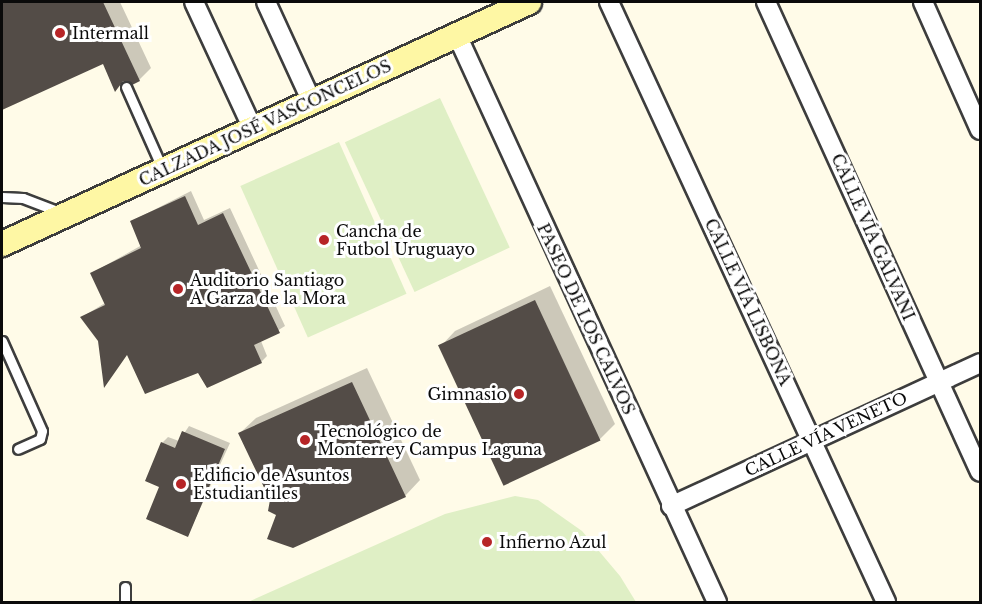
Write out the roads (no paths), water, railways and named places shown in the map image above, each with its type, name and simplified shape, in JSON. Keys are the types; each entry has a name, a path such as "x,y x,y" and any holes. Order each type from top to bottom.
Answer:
{"main road":[{"name":"CALZADA JOSÉ VASCONCELOS","path":"2,244 529,2"}],"street":[{"path":"195,2 254,129"},
{"path":"266,2 312,102"},
{"name":"CALLE VÍA LISBONA","path":"609,2 886,603"},
{"name":"CALLE VÍA GALVANI","path":"766,2 981,472"},
{"path":"923,2 981,130"},
{"name":"PASEO DE LOS CALVOS","path":"457,35 717,603"},
{"name":"CALLE VÍA VENETO","path":"671,506 981,363"}],"lane":[{"path":"126,87 163,170"},
{"path":"2,197 23,198 64,215"},
{"path":"2,341 42,431 40,439 18,449"},
{"path":"125,587 125,603"}],"place":[{"name":"Intermall","path":"60,33"},
{"name":"Cancha de Futbol Uruguayo","path":"324,240"},
{"name":"Auditorio Santiago A Garza de la Mora","path":"178,289"},
{"name":"Gimnasio","path":"519,394"},
{"name":"Tecnológico de Monterrey Campus Laguna","path":"305,440"},
{"name":"Edificio de Asuntos Estudiantiles","path":"181,484"},
{"name":"Infierno Azul","path":"487,542"}]}
